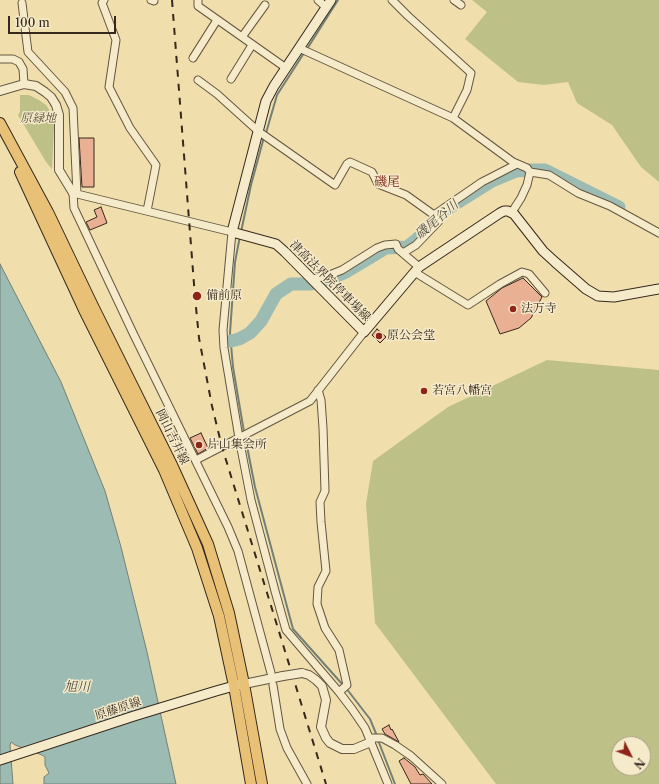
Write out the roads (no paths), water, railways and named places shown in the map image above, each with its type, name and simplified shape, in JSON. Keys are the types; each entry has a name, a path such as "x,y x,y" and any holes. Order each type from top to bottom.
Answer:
{"main road":[{"path":"237,233 263,134 266,102 286,68 303,50 328,3"},
{"name":"岡山吉井線","path":"0,123 48,212 172,465 208,544 229,613 251,784"},
{"name":"岡山吉井線","path":"0,128 84,310 164,470 197,548 239,685 262,784"},
{"name":"津高法界院停車場線","path":"237,233 276,244 286,252 364,332 418,270 500,213 504,211 512,212"},
{"path":"512,212 543,251 586,289 598,296 614,297 659,289"},
{"name":"原藤原線","path":"0,760 239,685"}],"street":[{"path":"104,0 102,2 116,40 109,86 130,128 156,165 147,210"},
{"path":"198,0 198,6 286,68"},
{"path":"318,0 328,3"},
{"path":"392,0 471,73 467,90 453,118"},
{"path":"454,0 461,5"},
{"path":"22,3 28,52 65,92 72,108 75,194 74,208 228,527 238,551 271,673"},
{"path":"242,37 265,4"},
{"path":"193,58 217,20"},
{"path":"231,80 252,45"},
{"path":"303,50 453,118 513,162 529,170 549,175 574,191 610,206 659,233"},
{"path":"0,59 13,59 19,62 23,69 24,84"},
{"path":"198,80 217,94 263,134 335,185 347,164 350,162 372,172 378,184 406,195 436,217 439,221 416,245 399,249"},
{"path":"0,90 24,84 36,86 51,98 56,105 59,115 60,170 75,194 147,210 237,233 223,330 224,348 243,436 256,519 286,630 343,689"},
{"path":"436,217 469,190 517,164"},
{"path":"512,212 527,185 529,170"},
{"path":"315,282 342,270 381,246 396,244 418,270 468,305 500,284 522,272 528,274 545,293"},
{"path":"196,460 310,401 364,332"},
{"path":"318,390 323,428 325,490 320,502 326,571 318,587 317,604 325,628 339,650 343,689 352,709 371,739 388,784"},
{"path":"239,685 302,673 309,675 322,686 325,694 326,706 322,727 326,738 330,743 342,749 354,749 371,739 382,738 411,756 442,784"},
{"path":"273,684 280,729 287,748 307,784"}],"water":[{"name":"旭川","path":"0,264 61,382 105,491 121,547 147,652 176,784 44,784 44,777 49,773 45,765 45,757 11,742 13,784 0,784"}],"waterway":[{"path":"307,49 338,0"},
{"path":"266,133 277,95 304,53"},
{"path":"241,232 251,185 264,137"},
{"name":"磯尾谷川","path":"231,341 239,339 250,333 261,321 276,294 291,284 311,284 332,278 346,272 386,248 407,247 417,239 444,211 492,181 516,171 545,170 619,207"},
{"path":"240,236 235,262 230,333 233,367 244,432"},
{"path":"245,436 255,487 293,629 343,685"},
{"path":"346,688 370,719 377,736"},
{"path":"378,740 395,784"}],"railway":[{"path":"172,0 199,338 212,406 222,447 326,784"}],"place":[{"name":"備前原","path":"197,296"},
{"name":"法万寺","path":"513,309"},
{"name":"原公会堂","path":"379,336"},
{"name":"若宮八幡宮","path":"424,391"},
{"name":"片山集会所","path":"199,445"}],"district":[{"name":"磯尾","path":"387,182"}],"park label":[{"name":"原緑地","path":"38,119"}]}
